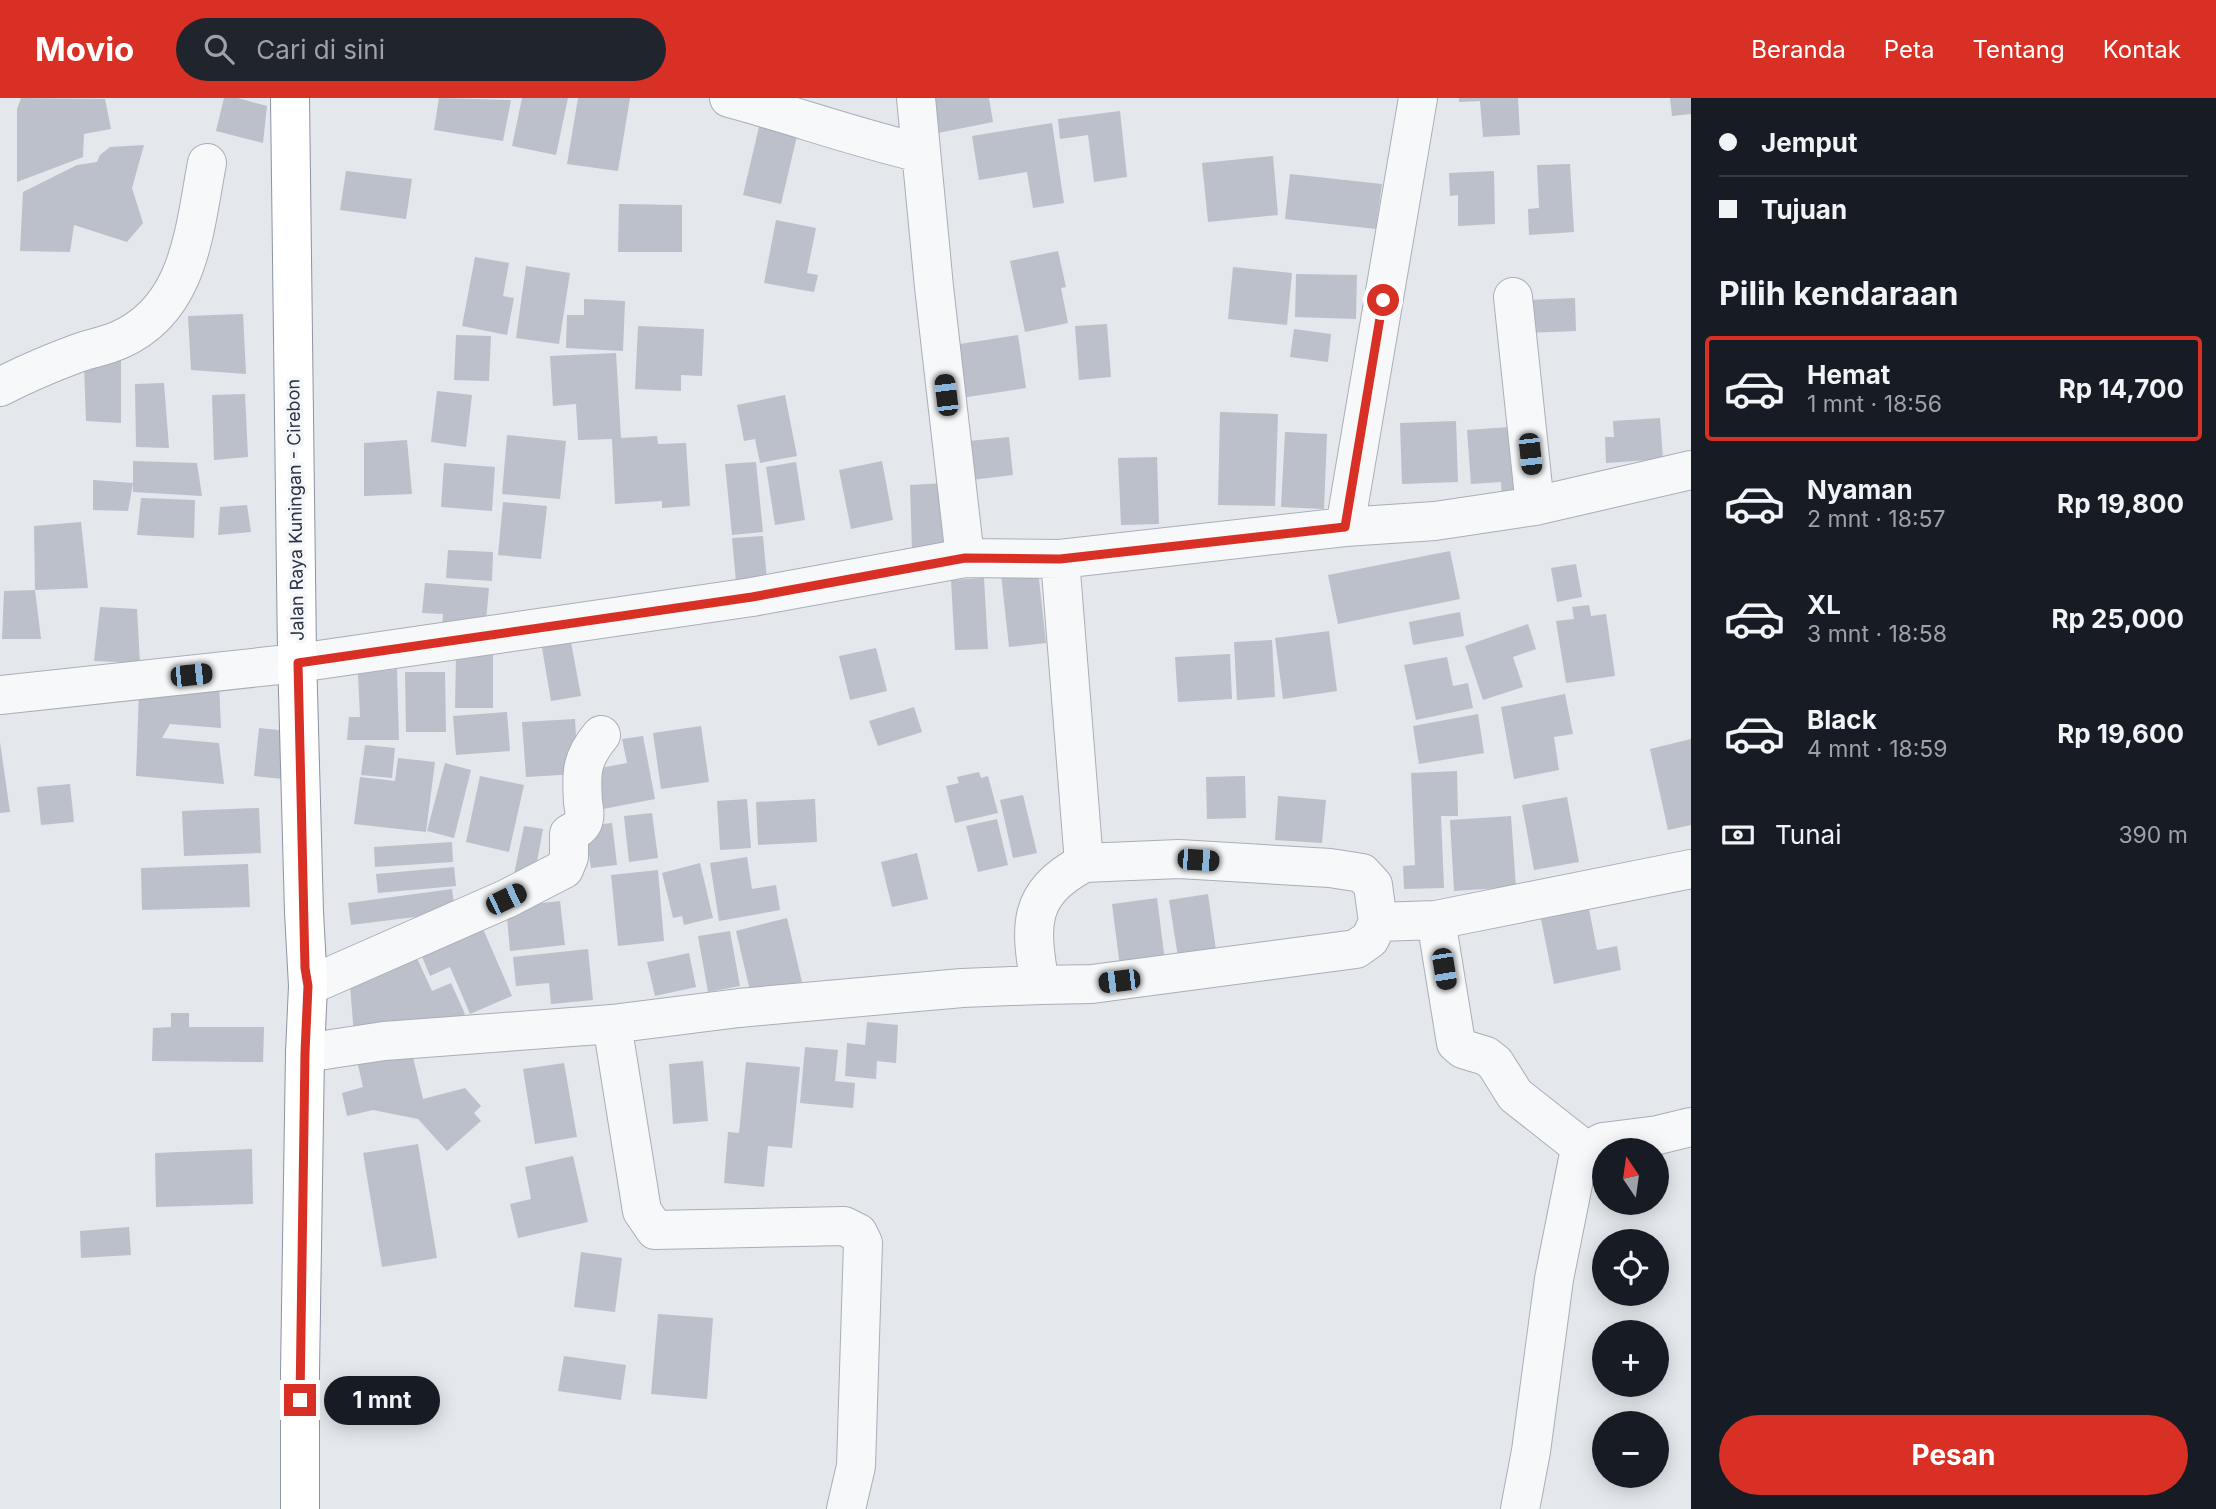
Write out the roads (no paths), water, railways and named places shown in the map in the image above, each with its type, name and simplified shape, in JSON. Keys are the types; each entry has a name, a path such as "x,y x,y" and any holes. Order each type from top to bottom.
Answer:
{"highway":[{"name":"Jalan Raya Kuningan - Cirebon","path":"290,98 298,663 307,977 300,1509"}],"street":[{"path":"729,98 790,114 869,141 921,153"},
{"path":"916,98 930,253 965,558"},
{"path":"1345,527 1418,98"},
{"path":"0,387 29,372 117,342 140,330 154,318 166,305 184,272 207,163"},
{"path":"1513,297 1535,506"},
{"path":"0,695 298,663 752,597 965,558 1060,559 1345,527 1435,521 1535,506 1691,470"},
{"path":"1060,559 1084,863"},
{"path":"307,977 506,899 564,869 569,858 569,834 580,827 584,817 581,779 583,763 589,749 601,735"},
{"path":"305,1053 384,1041 612,1024 739,1008 870,996 962,988 1092,984 1356,949 1370,939 1378,922 1373,885 1362,873 1330,868 1179,859 1084,863 1049,887 1038,904 1032,938 1040,985"},
{"path":"1378,922 1436,920 1691,869"},
{"path":"1436,920 1456,1043 1463,1049 1486,1056 1494,1063 1515,1095 1586,1151"},
{"path":"612,1024 642,1211 655,1230 844,1226 858,1233 863,1243 856,1466 846,1509"},
{"path":"1520,1509 1531,1451 1554,1279 1578,1159 1586,1151 1603,1142 1658,1135 1691,1127"}]}
